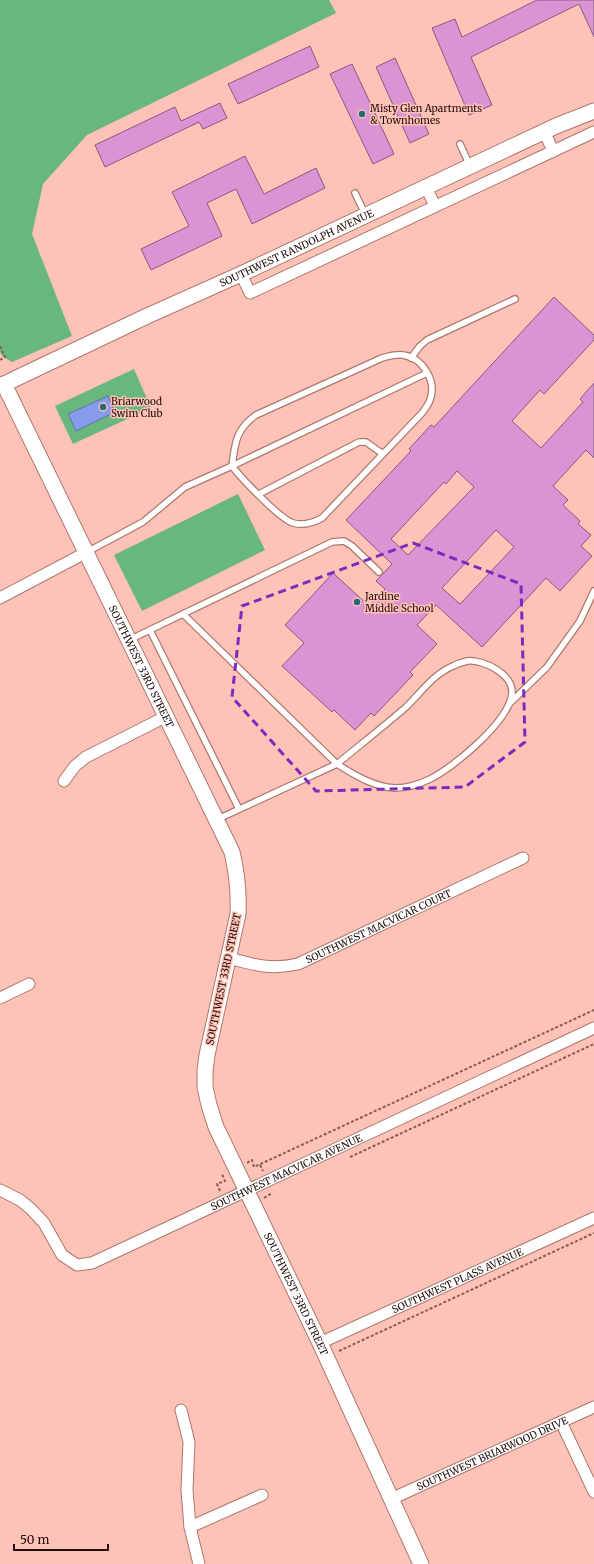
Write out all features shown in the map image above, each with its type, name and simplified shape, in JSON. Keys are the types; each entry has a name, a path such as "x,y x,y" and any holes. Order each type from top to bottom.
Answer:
{"street":[{"name":"SOUTHWEST RANDOLPH AVENUE","path":"1,382 241,274 544,131 594,110"},
{"path":"544,131 553,151"},
{"path":"241,274 250,293 594,132"},
{"path":"426,187 435,206"},
{"name":"SOUTHWEST 33RD STREET","path":"1,382 232,852 238,880 238,914 207,1055 205,1087 209,1105 216,1127 320,1343 421,1564"},
{"path":"0,598 85,553"},
{"path":"64,781 75,766 86,757 165,717"},
{"name":"SOUTHWEST MACVICAR COURT","path":"229,958 268,968 298,964 523,858"},
{"path":"0,998 28,984"},
{"name":"SOUTHWEST MACVICAR AVENUE","path":"0,1190 20,1200 31,1209 44,1223 62,1255 77,1265 92,1263 594,1028"},
{"name":"SOUTHWEST PLASS AVENUE","path":"320,1343 594,1218"},
{"name":"SOUTHWEST BRIARWOOD DRIVE","path":"391,1499 594,1407"},
{"path":"181,1410 189,1442 187,1490 190,1527 199,1564"},
{"path":"561,1422 594,1492"},
{"path":"190,1527 262,1495"}],"lane":[{"path":"460,144 470,166"},
{"path":"355,193 366,216"},
{"path":"411,358 420,346 427,340 515,299"},
{"path":"393,355 404,355 411,358 423,366 427,373 433,387 430,401 422,412 322,518 303,524 292,523 243,480 232,466 235,440 242,427 256,415 382,358 393,355"},
{"path":"85,553 144,522 185,487 427,373"},
{"path":"258,494 359,442 366,442 383,454"},
{"path":"128,641 332,542 344,541 352,546 379,572"},
{"path":"183,614 337,764 353,774 379,786 396,788 413,785 430,779 446,770 484,738 510,703 547,667 580,621 594,591"},
{"path":"150,630 239,809"},
{"path":"216,820 337,764 406,707 435,676 452,666 468,661 489,665 502,673 510,682 512,692 510,703"}],"path":[{"path":"0,346 5,357 0,360"},
{"path":"260,1164 594,1010"},
{"path":"346,1158 594,1044"},
{"path":"339,1351 594,1233"}],"highlighted area":[{"path":"413,543 521,584 525,742 465,787 316,791 232,697 242,606"}],"green space":[{"path":"0,0 329,0 336,13 87,135 43,184 32,234 72,336 12,362 2,356 0,352"},
{"name":"Briarwood Swim Club","path":"134,369 151,408 73,444 55,406"},
{"path":"238,494 265,550 142,611 114,555"}],"water":[{"path":"108,396 115,412 76,431 68,414"}],"building":[{"path":"537,0 594,0 594,37 579,4 471,57 492,105 469,115 432,28 455,19 462,37"},
{"path":"310,46 319,67 238,104 228,84"},
{"path":"395,58 429,134 410,143 376,67"},
{"name":"Misty Glen Apartments & Townhomes","path":"352,64 394,154 373,164 330,74"},
{"path":"220,103 227,118 203,129 199,122 105,167 95,145 175,107 181,121"},
{"path":"245,156 264,194 316,168 325,188 252,224 236,189 207,203 222,236 151,270 141,249 189,226 172,192"},
{"path":"554,297 594,335 594,340 544,394 540,390 512,421 541,448 583,402 580,399 594,383 594,458 586,450 553,486 568,500 563,505 580,521 578,524 591,535 581,546 592,556 560,591 546,578 482,647 436,605 417,625 437,644 410,672 413,675 374,716 371,713 355,730 334,710 332,712 282,666 304,643 285,625 333,573 369,606 385,589 376,581 392,564 346,520 411,451 409,449 431,425 434,427","holes":["457,471 474,487 408,555 391,539 444,482 446,484","496,530 514,547 460,604 442,588"]}],"place":[{"name":"Misty Glen Apartments & Townhomes","path":"362,114"},
{"name":"Briarwood Swim Club","path":"103,407"},
{"name":"Jardine Middle School","path":"357,602"}]}
